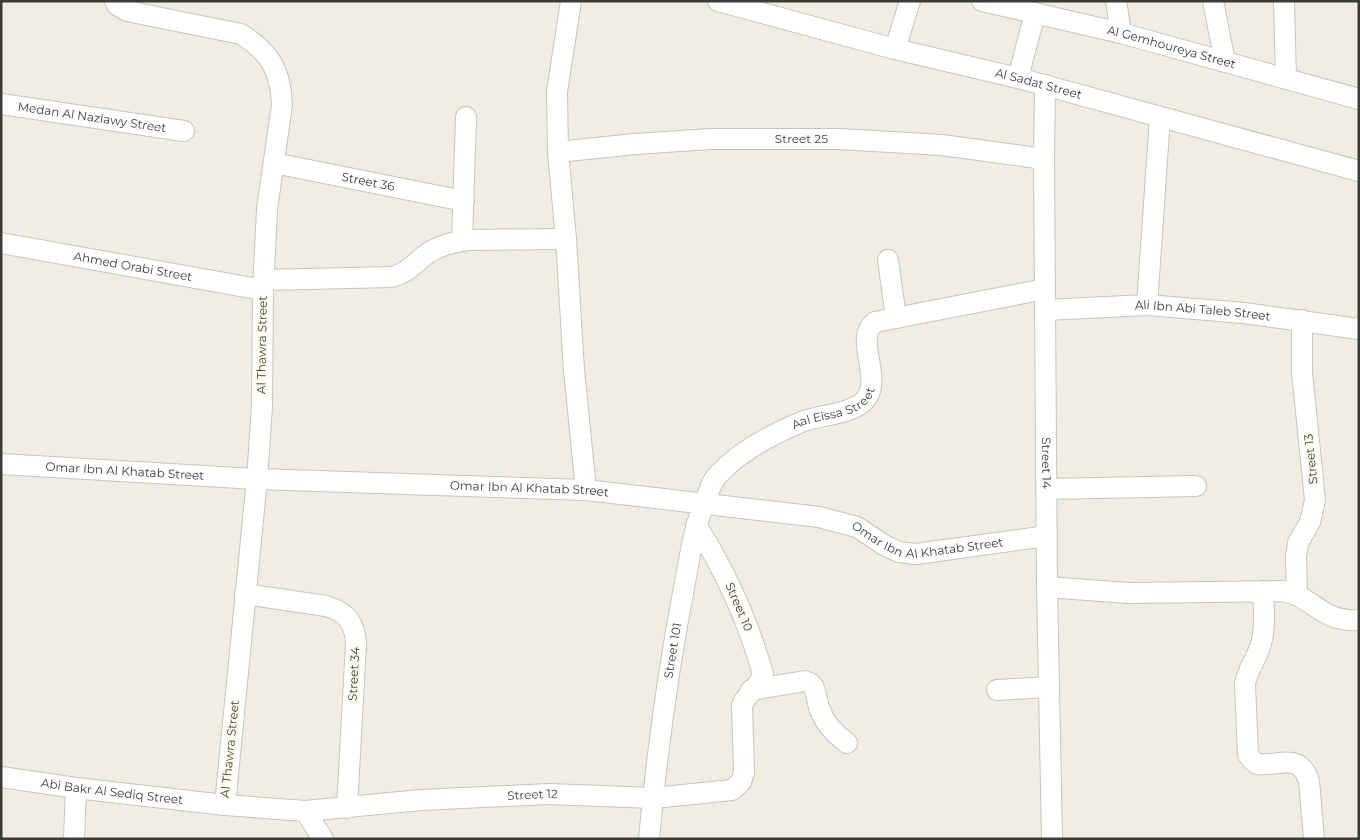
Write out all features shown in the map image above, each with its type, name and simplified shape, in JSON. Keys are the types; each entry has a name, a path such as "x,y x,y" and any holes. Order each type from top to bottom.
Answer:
{"street":[{"name":"Al Thawra Street","path":"115,1 117,5 127,11 241,34 256,43 268,56 277,71 282,88 282,105 267,209 262,406 257,479 225,805"},
{"path":"571,1 557,92 558,152 566,240 574,370 586,490"},
{"name":"Al Sadat Street","path":"718,1 895,49 1018,78 1359,171"},
{"path":"895,49 910,1"},
{"name":"Al Gemhoureya Street","path":"982,1 1121,33 1359,99"},
{"path":"1116,1 1121,33"},
{"path":"1213,1 1225,62"},
{"path":"1284,1 1286,78"},
{"path":"1018,78 1035,13"},
{"name":"Street 14","path":"1045,86 1047,587 1052,839"},
{"name":"Medan Al Nazlawy Street","path":"1,104 184,131"},
{"path":"462,241 466,117"},
{"path":"1147,305 1160,117"},
{"name":"Street 25","path":"558,152 634,144 711,139 839,139 942,145 1044,159"},
{"name":"Street 36","path":"274,163 464,201"},
{"name":"Ahmed Orabi Street","path":"1,243 264,285 392,277 404,273 438,247 462,241 566,240"},
{"path":"888,260 896,318"},
{"name":"Aal Eissa Street","path":"703,505 714,480 742,454 764,440 803,421 851,409 865,401 872,386 866,336 868,329 879,320 1045,289"},
{"name":"Ali Ibn Abi Taleb Street","path":"1045,310 1147,305 1244,313 1302,320 1359,330"},
{"name":"Street 13","path":"1297,595 1296,557 1298,544 1310,522 1315,500 1302,372 1302,320"},
{"name":"Omar Ibn Al Khatab Street","path":"1,464 257,479 586,490 819,517 857,527 884,545 899,552 916,554 1047,536"},
{"path":"1047,489 1196,486"},
{"name":"Street 101","path":"648,839 671,663 696,525 703,505"},
{"name":"Street 10","path":"696,525 734,593 753,641 763,674 761,681 751,690"},
{"path":"1047,587 1128,593 1282,591 1297,595 1339,620 1359,620"},
{"path":"1263,591 1264,617 1262,639 1260,649 1246,676 1245,684 1248,755 1257,764 1294,763 1306,773 1309,781 1314,839"},
{"name":"Street 34","path":"245,594 326,606 336,609 346,616 351,624 355,633 356,644 347,808"},
{"path":"751,690 804,681 811,683 826,722 836,735 847,743"},
{"path":"997,690 1049,687"},
{"name":"Street 12","path":"225,805 306,811 421,800 549,794 653,798 728,792 739,785 744,772 742,705 745,697 751,690"},
{"name":"Abi Bakr Al Sediq Street","path":"1,777 76,788 225,805"},
{"path":"74,839 76,788"},
{"path":"306,811 322,839"}]}
